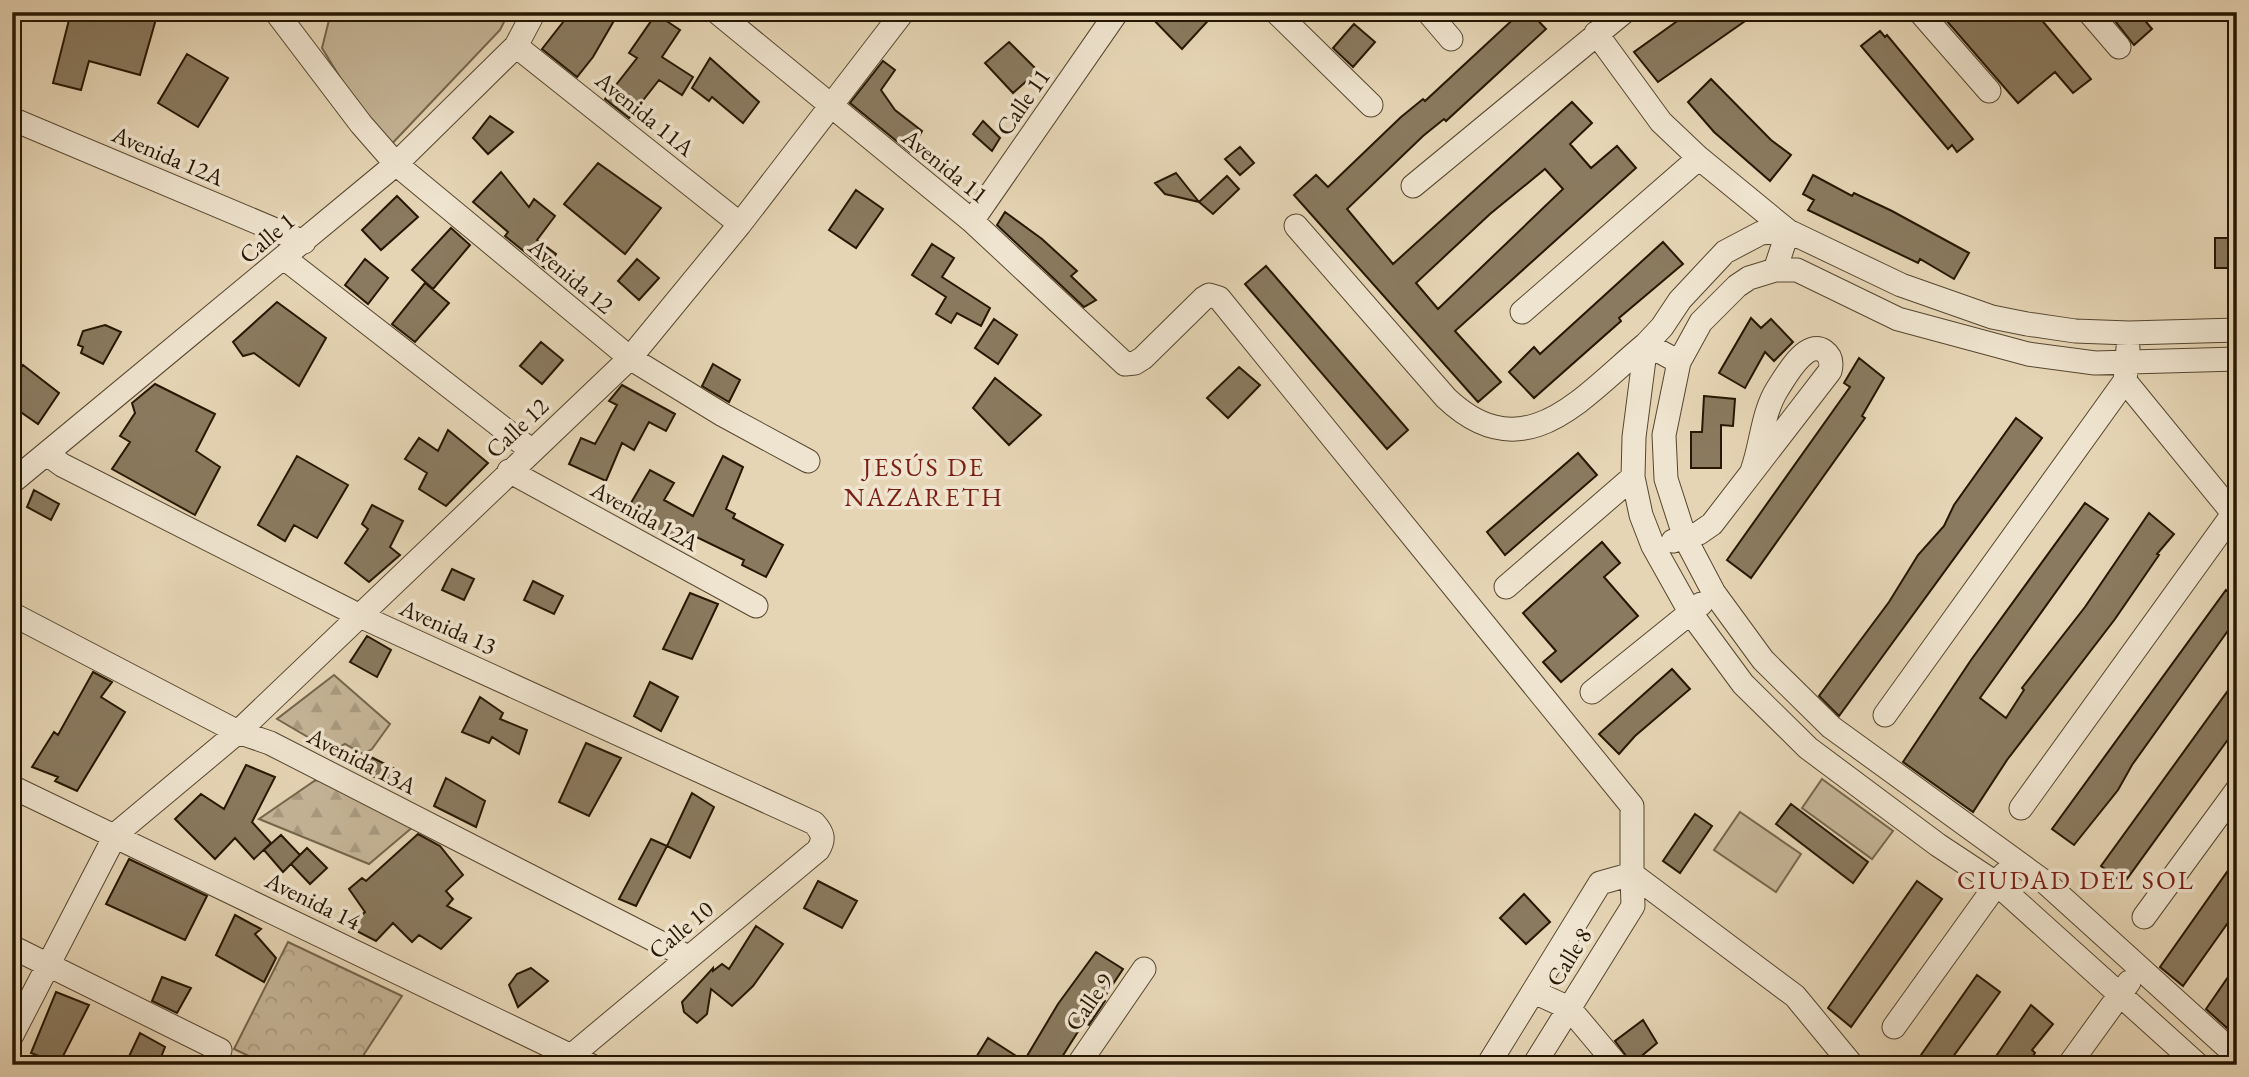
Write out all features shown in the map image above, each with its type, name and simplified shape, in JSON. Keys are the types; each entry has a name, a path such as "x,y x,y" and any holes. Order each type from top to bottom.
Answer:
{"street":[{"name":"Avenida 12","path":"276,12 361,124 396,164 630,358 723,415 808,461"},
{"name":"Calle 1","path":"12,482 396,164 516,46 534,12"},
{"name":"Avenida 11","path":"717,12 972,222 1116,358 1125,364 1135,363"},
{"name":"Calle 12","path":"116,834 238,732 362,617 509,471 630,358 740,224 903,12"},
{"name":"Calle 11","path":"972,222 1117,12"},
{"path":"1276,12 1371,106"},
{"path":"1428,12 1451,38"},
{"path":"1413,186 1624,12"},
{"path":"1920,12 1989,90"},
{"path":"2089,12 2119,47"},
{"path":"1596,33 1661,122 1699,158 1788,231 1901,285 1992,317 2075,331 2129,333 2236,326"},
{"name":"Avenida 11A","path":"516,46 740,224"},
{"name":"Avenida 12A","path":"12,118 304,242"},
{"path":"1522,312 1699,158"},
{"path":"1296,226 1446,398 1464,415 1483,426 1518,430 1554,421 1646,344 1662,327 1680,300 1725,252 1761,233 1788,231"},
{"path":"1775,270 1788,231"},
{"path":"284,258 531,450"},
{"path":"2237,359 2127,372 2095,363 2028,354 1898,319 1797,270 1775,270 1749,278 1719,301 1701,322 1679,362 1664,435 1667,479 1685,538 1714,593 1763,660 1831,727 2046,883 2237,1056"},
{"name":"Calle 8","path":"1135,363 1204,298 1209,295 1219,298 1632,806 1633,906 1534,1065"},
{"path":"1981,342 1992,317"},
{"path":"1885,715 2127,372 2129,333"},
{"path":"1646,344 1679,362"},
{"path":"1646,344 1634,437 1633,477 1641,515 1653,546 1690,612 1743,684 1808,748 1938,845 1997,884 2198,1065"},
{"path":"1653,546 1685,538 1712,524 1830,371 1830,359 1825,352 1814,349 1805,353 1776,392 1765,417 1752,471"},
{"path":"1792,368 1801,408"},
{"path":"2021,808 2235,516 2127,372"},
{"name":"Avenida 13","path":"47,454 74,471 362,617 814,823 822,831 823,842"},
{"name":"Avenida 12A","path":"509,471 757,607"},
{"path":"1506,587 1633,477"},
{"path":"1592,692 1714,593"},
{"name":"Avenida 13A","path":"12,614 238,732 270,743 688,957"},
{"path":"1743,684 1763,660"},
{"name":"Avenida 14","path":"12,787 116,834 580,1060"},
{"path":"2144,917 2237,790"},
{"path":"12,1035 116,834"},
{"name":"Calle 10","path":"580,1060 688,957 817,850 823,842"},
{"path":"1894,1027 2014,860"},
{"path":"1488,1065 1600,883 1632,874 1795,996 1852,1065"},
{"path":"12,947 220,1050"},
{"path":"2069,1065 2140,968"},
{"name":"Calle 9","path":"1078,1065 1144,969"},
{"path":"1534,992 1569,1008 1617,1065"}],"green space":[{"path":"331,12 509,12 500,30 385,151 322,48"},
{"path":"334,675 390,724 372,749 363,754 345,744 332,751 277,719"},
{"path":"323,775 414,826 369,864 259,819"},
{"path":"1822,779 1893,831 1872,859 1802,808"},
{"path":"1740,812 1801,854 1776,892 1714,850"},
{"path":"288,942 402,996 357,1065 268,1065 234,1049"}],"building":[{"path":"71,12 158,12 140,75 89,61 81,90 53,83"},
{"path":"571,12 619,12 593,57 577,77 542,49"},
{"path":"1146,12 1216,12 1182,49"},
{"path":"1521,12 1530,12 1546,29 1446,121 1444,119 1423,136 1347,209 1393,264 1572,102 1592,123 1570,144 1591,168 1617,146 1636,168 1455,331 1501,382 1478,402 1294,195 1316,175 1328,187 1401,117 1423,99 1425,101","holes":["1545,169 1563,189 1438,309 1416,283 1490,214"]},
{"path":"1690,12 1758,12 1658,82 1634,52"},
{"path":"1939,12 2035,12 2091,79 2073,93 2055,72 2018,103"},
{"path":"2108,12 2138,12 2152,29 2134,45"},
{"path":"656,14 680,30 662,57 693,77 682,95 659,80 629,118 605,99 637,58 629,53"},
{"path":"1354,24 1375,42 1353,67 1333,48"},
{"path":"1880,31 1885,37 1887,35 1973,139 1957,152 1952,145 1948,149 1861,46"},
{"path":"1009,42 1038,71 1013,93 985,63"},
{"path":"187,54 228,78 198,127 158,103"},
{"path":"710,58 759,102 743,123 712,97 709,101 692,88"},
{"path":"883,61 895,70 881,90 895,110 922,131 910,152 850,103"},
{"path":"1711,79 1771,140 1791,155 1770,181 1714,132 1688,102"},
{"path":"490,116 513,132 488,154 473,138"},
{"path":"983,121 1000,138 992,151 973,134"},
{"path":"1240,147 1254,163 1240,175 1225,159"},
{"path":"598,163 661,208 625,254 564,204"},
{"path":"501,172 529,207 534,199 555,216 537,240 556,254 546,269 505,236 508,232 473,202"},
{"path":"1176,173 1199,202 1165,194 1155,183"},
{"path":"1813,175 1852,196 1854,193 1892,211 1969,253 1954,279 1920,259 1918,263 1808,210 1814,200 1803,194"},
{"path":"1227,176 1239,189 1213,214 1199,202"},
{"path":"856,190 883,209 856,248 829,230"},
{"path":"397,196 418,217 381,250 362,230"},
{"path":"1005,212 1042,239 1077,271 1071,276 1096,300 1084,307 997,225"},
{"path":"451,228 470,245 433,289 412,270"},
{"path":"2215,238 2228,238 2230,243 2237,242 2237,261 2231,262 2229,268 2215,268"},
{"path":"1663,242 1683,264 1619,318 1621,321 1534,398 1509,372 1534,347 1540,354"},
{"path":"932,244 954,258 942,277 990,308 981,326 957,313 951,323 936,314 946,297 912,275"},
{"path":"365,259 388,278 368,304 345,285"},
{"path":"637,259 659,278 639,300 618,281"},
{"path":"1266,266 1408,430 1387,449 1245,284"},
{"path":"425,283 449,303 415,342 392,324"},
{"path":"277,302 326,338 299,386 254,353 243,356 233,342"},
{"path":"1751,318 1761,328 1771,319 1793,342 1774,361 1765,352 1745,388 1719,373"},
{"path":"994,319 1017,335 998,364 975,348"},
{"path":"105,325 121,332 103,364 81,353 83,347 78,345 83,331"},
{"path":"541,342 563,360 542,384 520,366"},
{"path":"1859,358 1884,378 1862,416 1865,418 1751,578 1727,560 1850,387 1844,383"},
{"path":"713,364 740,380 729,402 702,386"},
{"path":"23,365 59,393 38,424 12,406 12,379"},
{"path":"1239,367 1260,385 1228,418 1207,398"},
{"path":"995,378 1041,415 1009,445 973,408"},
{"path":"155,384 215,414 196,451 220,467 195,515 112,469 130,442 120,436 135,413 132,403"},
{"path":"622,385 675,414 666,431 649,422 634,450 622,443 606,481 569,464 581,438 595,444 617,405 609,401"},
{"path":"1704,396 1735,399 1733,426 1721,425 1721,468 1691,468 1691,432 1702,432"},
{"path":"2016,418 2042,438 1839,716 1819,696 1889,602 1918,555 1944,526 1954,505"},
{"path":"448,430 488,463 446,506 419,489 427,473 405,459 419,438 438,451"},
{"path":"1578,453 1597,475 1505,555 1487,532"},
{"path":"297,456 348,485 317,538 294,525 285,541 258,525"},
{"path":"723,456 743,467 726,509 735,514 733,518 783,545 766,577 742,565 744,560 678,528 672,539 624,515 650,470 674,483 664,500 693,516"},
{"path":"34,490 59,504 51,520 27,507"},
{"path":"2085,503 2108,519 1980,698 2006,718 2024,690 2022,688 2085,607 2149,513 2174,534 2157,554 2159,555 2115,619 2007,760 1973,812 1903,762 1971,660"},
{"path":"372,505 403,521 390,547 400,555 369,582 345,563 368,529 362,524"},
{"path":"1602,542 1620,563 1604,577 1638,616 1561,682 1543,662 1556,651 1523,613"},
{"path":"452,569 474,579 464,600 442,590"},
{"path":"533,581 563,596 554,614 524,600"},
{"path":"2226,590 2237,598 2237,618 2132,765 2118,790 2074,845 2052,829"},
{"path":"690,593 718,604 692,659 663,649"},
{"path":"367,636 391,650 377,677 350,662"},
{"path":"1672,669 1690,689 1635,736 1619,754 1599,734"},
{"path":"93,672 112,682 101,697 125,712 77,791 55,781 58,777 32,767 54,732 58,735"},
{"path":"650,682 678,697 661,731 634,716"},
{"path":"2227,692 2237,699 2237,727 2124,883 2101,866"},
{"path":"480,697 503,713 500,719 527,730 519,754 492,737 489,743 462,732"},
{"path":"586,743 621,758 589,816 559,802"},
{"path":"371,757 399,771 392,786 366,773"},
{"path":"246,765 275,777 252,822 271,843 254,859 235,838 215,859 175,819 201,794 224,809"},
{"path":"446,778 485,801 476,827 434,806"},
{"path":"692,793 714,807 690,858 667,846"},
{"path":"1791,804 1868,862 1853,883 1776,824"},
{"path":"1695,814 1712,826 1680,873 1663,861"},
{"path":"418,834 440,846 463,875 446,891 453,899 447,906 471,918 441,949 419,935 412,942 393,923 376,941 349,927 365,912 349,889 362,878 366,881"},
{"path":"281,835 300,855 283,872 264,850"},
{"path":"651,839 667,846 636,906 619,899"},
{"path":"307,848 327,868 310,884 291,864"},
{"path":"129,859 207,896 185,940 106,904"},
{"path":"2227,872 2237,879 2237,910 2183,986 2160,967"},
{"path":"818,881 857,901 842,928 804,908"},
{"path":"1917,881 1942,899 1851,1027 1828,1008"},
{"path":"1524,894 1550,922 1526,944 1500,918"},
{"path":"235,915 261,929 255,934 276,958 264,982 216,955"},
{"path":"756,926 783,944 753,986 732,1006 711,989 707,1014 697,1023 684,1012 682,1002 713,968 713,971 722,964 729,969"},
{"path":"1096,952 1123,969 1089,1025 1084,1022 1057,1065 984,1065 975,1059 988,1038 1024,1061 1058,1004"},
{"path":"2237,964 2237,1016 2227,1028 2206,1009"},
{"path":"531,968 548,981 518,1007 509,985 517,974"},
{"path":"1977,975 2000,992 1947,1065 1914,1065"},
{"path":"162,977 191,988 177,1013 152,1001"},
{"path":"56,992 89,1005 59,1064 31,1053"},
{"path":"2031,1005 2053,1024 2032,1050 2035,1053 2027,1065 1990,1065"},
{"path":"1643,1020 1657,1043 1632,1064 1615,1041"},
{"path":"140,1033 165,1047 158,1065 125,1065"}],"district":[{"name":"JESÚS DE NAZARETH","path":"924,482"},
{"name":"CIUDAD DEL SOL","path":"2076,880"}]}
